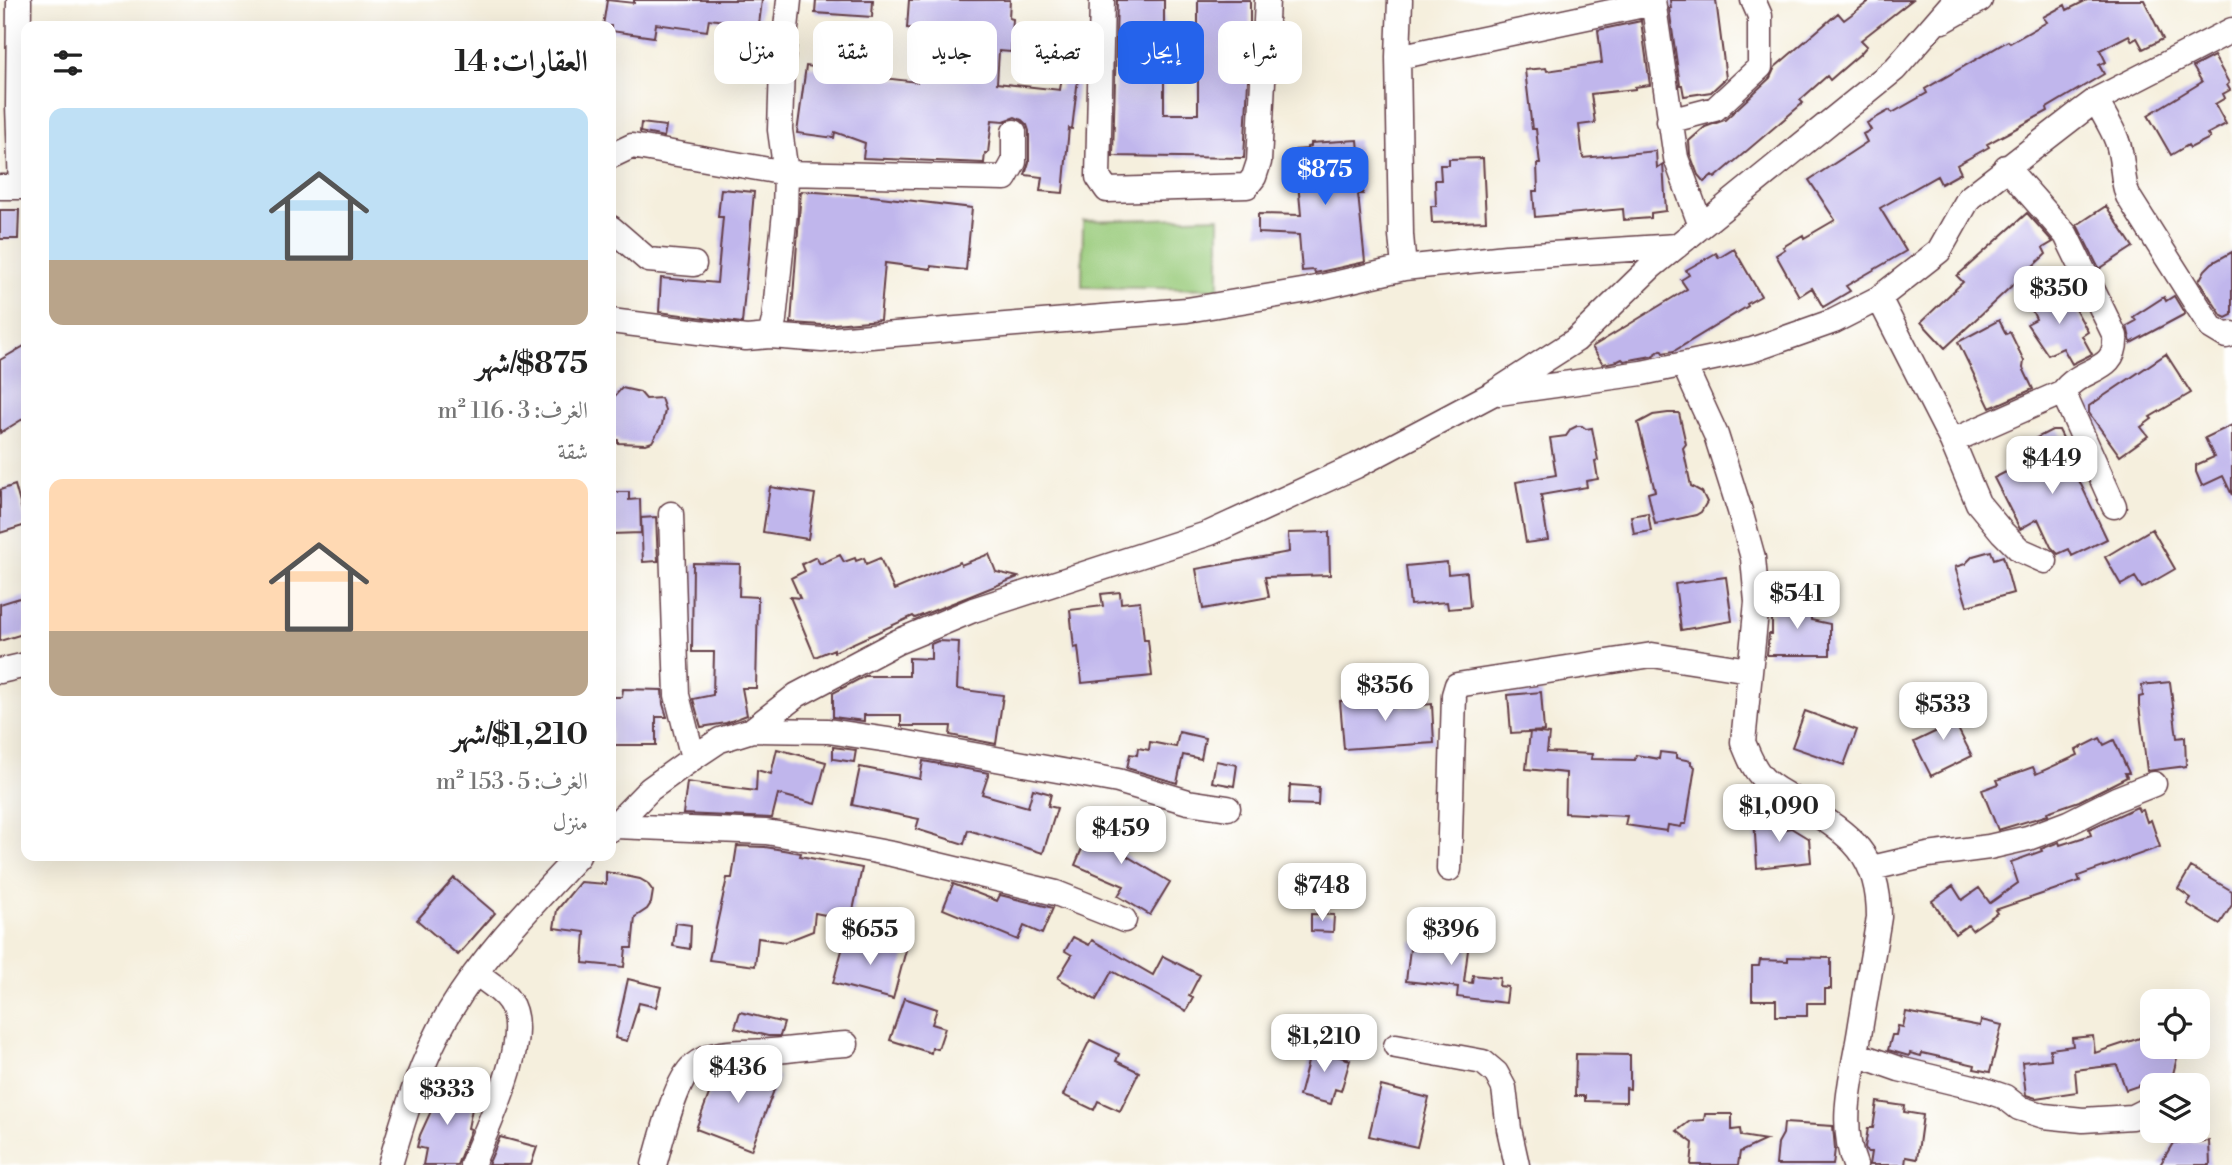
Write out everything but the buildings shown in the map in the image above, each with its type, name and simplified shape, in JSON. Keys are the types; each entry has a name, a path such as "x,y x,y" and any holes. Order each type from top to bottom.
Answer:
{"street":[{"path":"16,187 19,0"},
{"path":"770,336 785,212 786,173 780,130 782,66 789,0"},
{"path":"1102,0 1098,177 1107,190 1247,186 1254,177 1259,162 1267,0"},
{"path":"1399,0 1401,235 1405,268"},
{"path":"1670,121 1715,109 1760,67 1760,16 1753,0"},
{"path":"752,730 797,695 897,642 973,610 1210,533 1356,466 1492,394 1576,340 1651,267 1895,69 1955,0"},
{"path":"1927,30 1980,0"},
{"path":"1398,57 1653,1 1676,158 1701,226"},
{"path":"1492,394 1684,365 1752,350 1834,321 1879,298 1939,251 1969,198 2096,100 2232,30"},
{"path":"2096,100 2117,140 2128,196 2211,327 2226,336 2232,334"},
{"path":"616,154 632,146 786,173 1005,178 1014,162 1014,132"},
{"path":"1952,441 2063,392 2070,382 2109,361 2116,350 2115,336 2066,235 2006,167"},
{"path":"616,232 648,260 694,264"},
{"path":"616,322 746,338 770,336 835,339 1187,310 1308,290 1405,268 1506,257 1677,246"},
{"path":"1879,298 1952,441 1978,503 2001,532 2020,550 2045,561"},
{"path":"1684,365 1716,435 1753,558 1757,602 1743,742 1749,758 1762,778 1838,828 1861,850 1872,868 1879,898 1879,917 1849,1094 1847,1128 1850,1152 1855,1165"},
{"path":"2063,392 2114,506"},
{"path":"671,514 677,695 693,758"},
{"path":"1450,869 1454,695 1457,685 1652,655 1749,670"},
{"path":"0,671 21,666"},
{"path":"616,825 650,789 693,758 720,740 752,730 828,731 902,742 1118,781 1188,802 1227,808"},
{"path":"1872,868 1928,855 1989,847 2028,838 2154,784"},
{"path":"616,828 766,832 830,842 1056,892 1124,920"},
{"path":"390,1165 429,1052 449,1013 476,973 574,861"},
{"path":"472,1165 510,1070 516,1045 514,1012 509,1000 476,973"},
{"path":"654,1165 681,1083 692,1066 726,1053 846,1044"},
{"path":"1396,1046 1483,1062 1496,1073 1504,1088 1517,1165"},
{"path":"1856,1054 1899,1069 1981,1089 2005,1097 2019,1108 2044,1116 2083,1120 2132,1116 2140,1112"}],"green space":[{"path":"1219,217 1219,289 1082,287 1083,221"}]}
